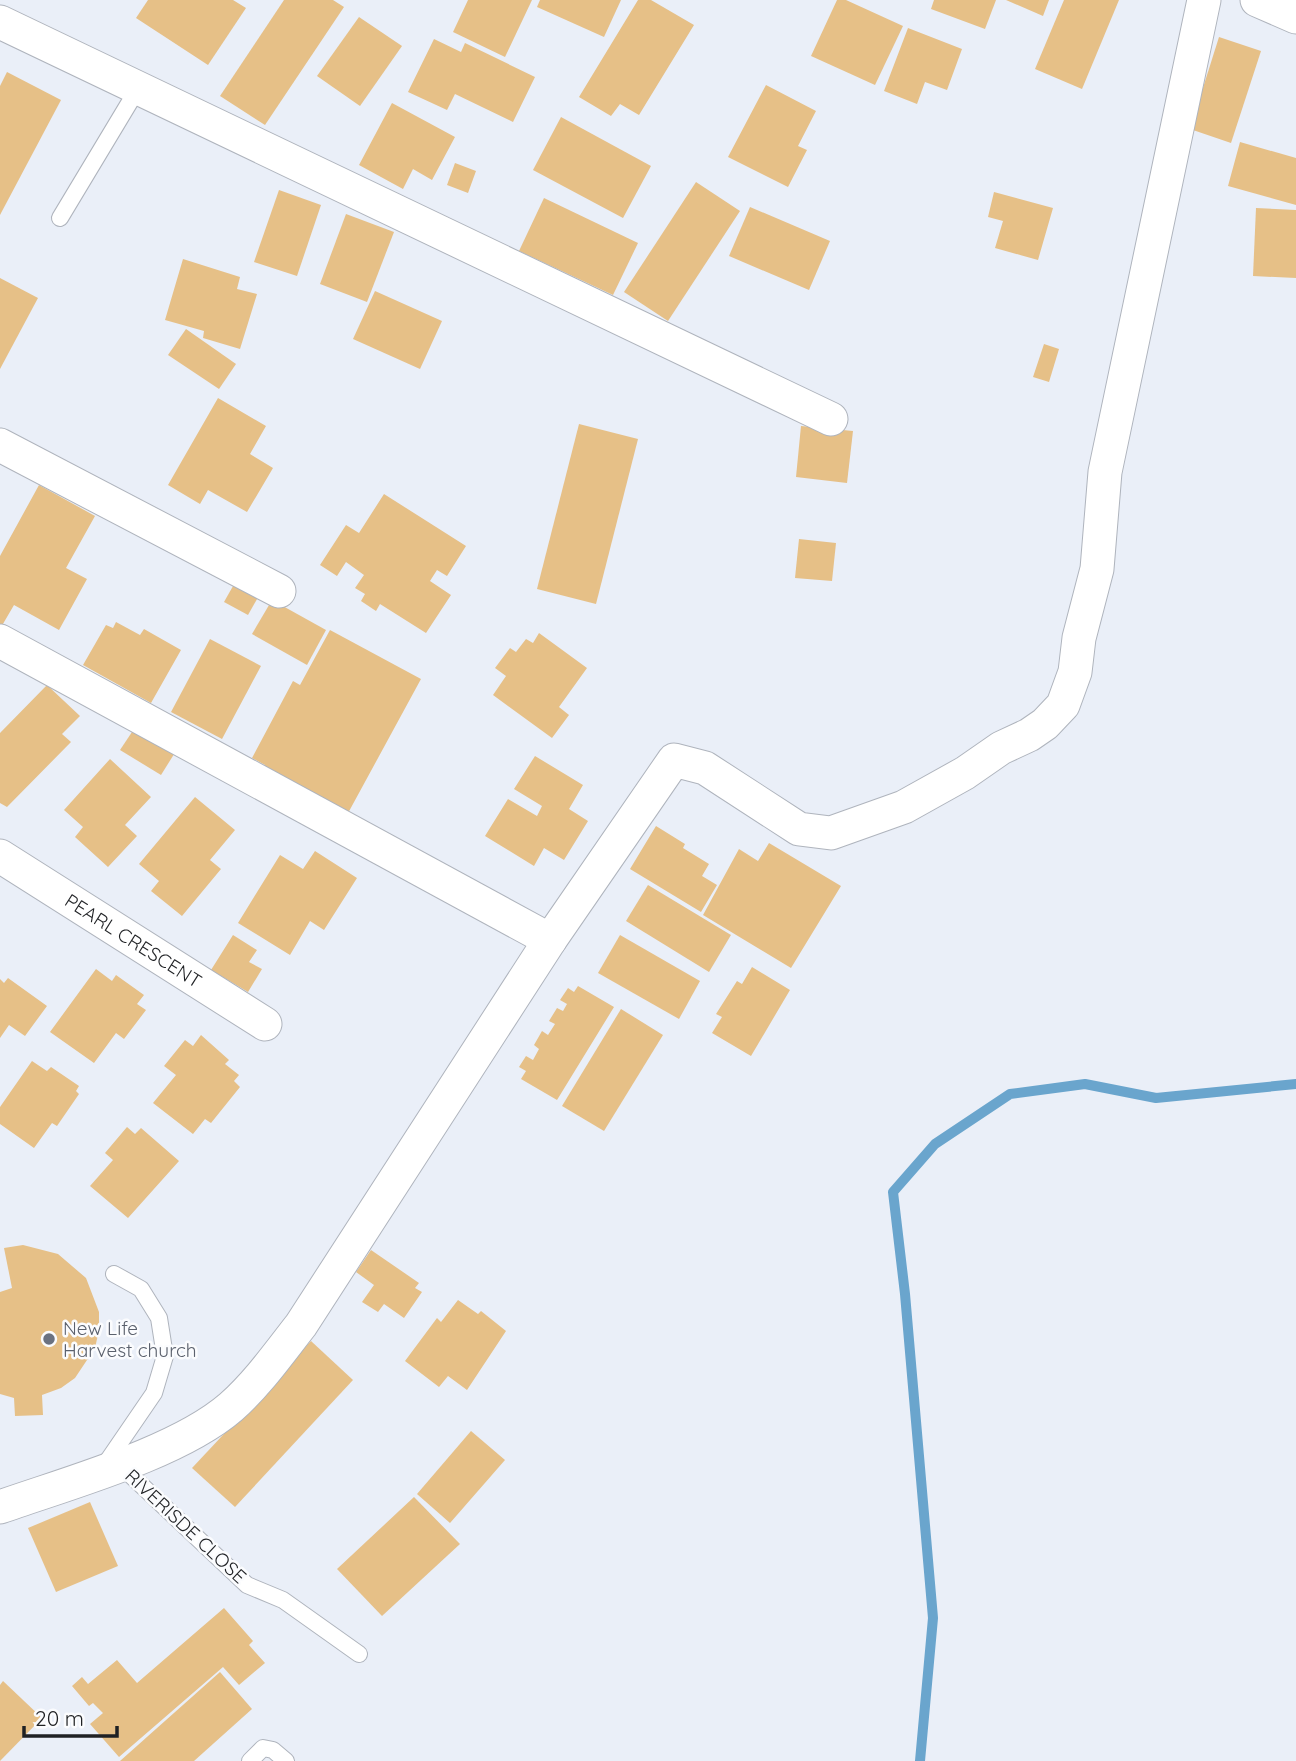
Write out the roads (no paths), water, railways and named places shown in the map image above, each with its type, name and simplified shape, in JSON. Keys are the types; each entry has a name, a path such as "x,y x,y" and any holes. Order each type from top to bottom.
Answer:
{"street":[{"path":"0,1507 189,1436 231,1407 261,1375 301,1325 550,940 674,760 705,768 799,829 831,833 904,807 965,773 1001,748 1029,735 1045,724 1063,705 1075,672 1079,638 1097,569 1105,472 1204,0"},
{"path":"1257,0 1296,17"},
{"path":"0,22 137,90 831,419"},
{"path":"0,445 279,591"},
{"path":"0,641 550,940"},
{"name":"PEARL CRESCENT","path":"0,856 265,1024"}],"lane":[{"path":"60,218 137,90"},
{"path":"109,1467 155,1393 165,1356 159,1318 153,1308 141,1289 114,1274"},
{"name":"RIVERISDE CLOSE","path":"109,1467 247,1585 283,1600 359,1654"},
{"path":"250,1761 263,1748 273,1750 286,1761"}],"waterway":[{"path":"920,1761 933,1618 905,1294 893,1192 935,1144 1010,1094 1085,1084 1156,1098 1296,1084"}],"place":[{"name":"New Life Harvest church","path":"49,1339"}]}
